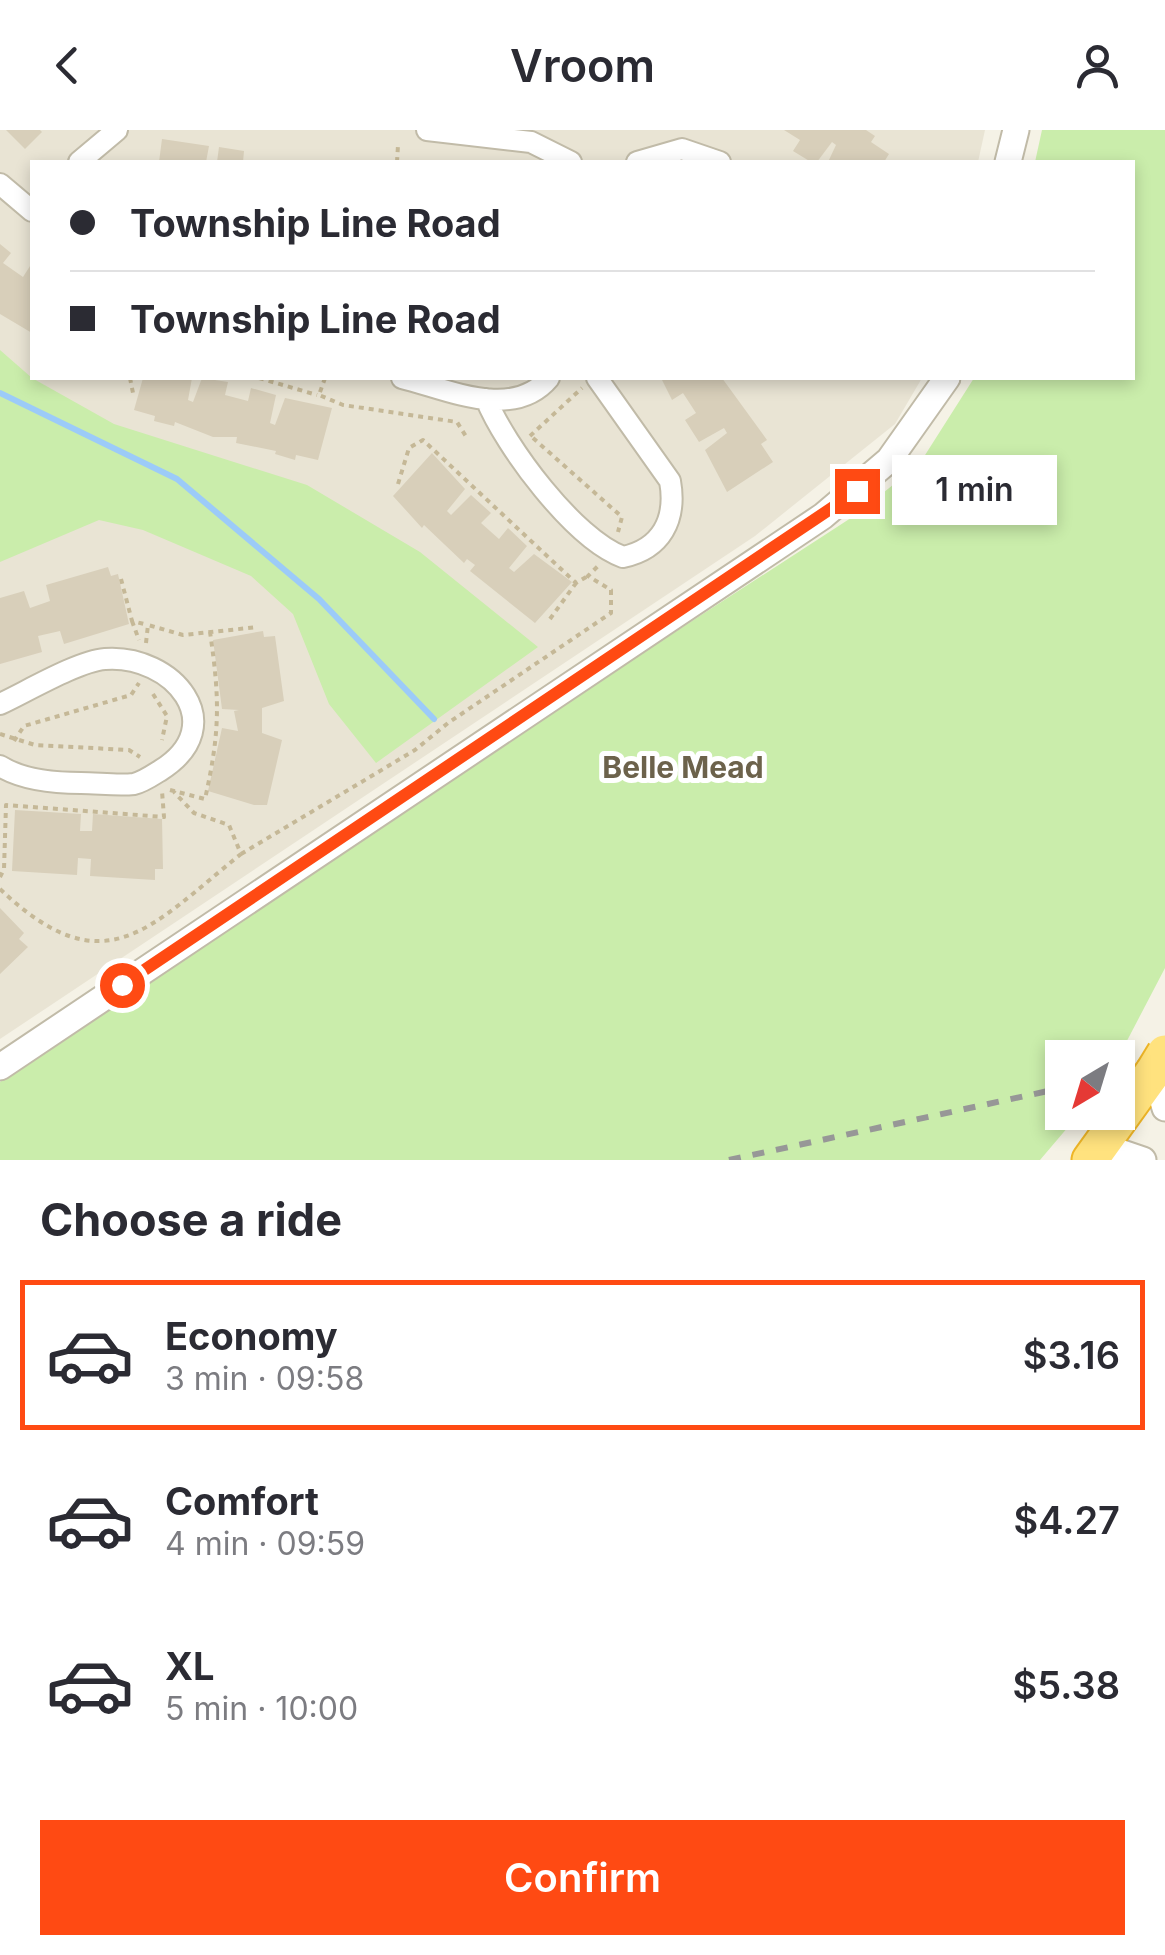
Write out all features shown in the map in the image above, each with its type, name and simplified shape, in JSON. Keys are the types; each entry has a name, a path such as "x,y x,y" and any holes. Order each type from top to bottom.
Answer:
{"highway":[{"path":"1096,1153 1160,1062"}],"street":[{"path":"80,160 117,130"},
{"path":"427,130 532,142 567,160"},
{"path":"1008,160 1016,130"},
{"path":"644,160 682,149 714,160"},
{"path":"0,184 30,205"},
{"path":"410,380 486,399 514,399 538,390 547,380"},
{"path":"486,399 513,453 609,552 622,558 656,544 665,532 674,499 670,481 596,380"},
{"path":"0,1067 824,516 889,460 946,380"},
{"path":"0,704 103,659 144,664 170,676 188,695 192,714 190,744 178,760 137,784 60,783 10,772 0,766"},
{"path":"1160,1062 1165,1108"},
{"path":"1096,1153 1143,1160"}],"path":[{"path":"397,160 398,145"},
{"path":"130,380 133,393"},
{"path":"266,380 343,405 457,422 468,438"},
{"path":"319,396 324,380"},
{"path":"513,453 593,380"},
{"path":"530,436 622,517 609,552 588,576 576,583 550,619"},
{"path":"398,484 409,448 423,440 576,583"},
{"path":"0,889 22,910 66,936 112,944 138,934 241,854 416,750 448,723 588,632 611,613 610,590 588,576"},
{"path":"121,579 137,638 146,650 148,625"},
{"path":"132,621 183,635 258,627"},
{"path":"0,734 14,740 129,750 142,761 162,743 167,716 140,682 131,695 24,726 14,740"},
{"path":"0,877 4,869 6,804 164,817 162,786"},
{"path":"174,792 194,813 228,825 241,854"}],"shaded area":[{"path":"0,130 985,130 978,160 30,160 30,380 921,380 895,424 755,536 0,1039"}],"green space":[{"path":"1042,130 1165,130 1165,968 1127,1040 1045,1040 1045,1130 1066,1130 1040,1160 0,1160 0,1082 578,695 857,514 920,463 973,380 1135,380 1135,160 1035,160"},
{"path":"0,350 30,380 114,424 307,485 420,552 538,647 376,763 329,704 293,614 251,576 143,530 99,520 0,562"}],"building":[{"path":"6,130 40,130 42,132 25,149"},
{"path":"784,130 866,130 875,136 871,142 889,154 885,160 829,160 836,145 832,142 818,160 808,160 793,151 800,140"},
{"path":"162,139 209,146 206,160 159,160"},
{"path":"219,147 244,151 243,160 217,160"},
{"path":"0,244 11,253 3,263 23,277 30,266 30,332 0,314"},
{"path":"142,380 192,380 188,400 193,402 201,380 228,382 225,395 248,401 251,388 276,395 270,423 275,425 285,398 332,408 318,460 296,455 295,460 275,454 276,451 236,443 237,437 213,437 175,422 174,426 154,421 155,416 134,410"},
{"path":"662,380 723,380 767,440 761,444 773,462 727,492 705,450 727,433 724,428 699,442 685,420 696,413 683,393 672,400"},
{"path":"432,453 465,489 447,511 451,515 471,495 491,513 481,523 499,539 508,528 527,546 509,568 514,572 534,554 572,582 535,623 470,571 475,565 467,559 464,563 424,525 422,528 393,496"},
{"path":"108,567 111,576 118,574 129,624 64,644 60,631 38,636 42,652 0,664 0,598 24,591 30,608 50,601 46,585"},
{"path":"263,631 264,637 275,636 284,701 262,708 262,733 282,740 267,805 254,805 208,791 222,728 238,731 234,711 239,710 222,709 213,640"},
{"path":"15,810 81,814 80,831 92,831 93,814 162,819 163,869 155,869 155,880 90,876 91,859 78,858 77,875 12,871"},
{"path":"0,908 24,933 19,939 28,947 0,974"}],"waterway":[{"path":"0,393 177,479 319,599 434,719"}],"railway":[{"path":"1135,1072 1165,1065"},
{"path":"729,1160 1045,1092"}],"district":[{"name":"Belle Mead","path":"683,768"}],"route":[{"path":"122,985 857,491"}]}
